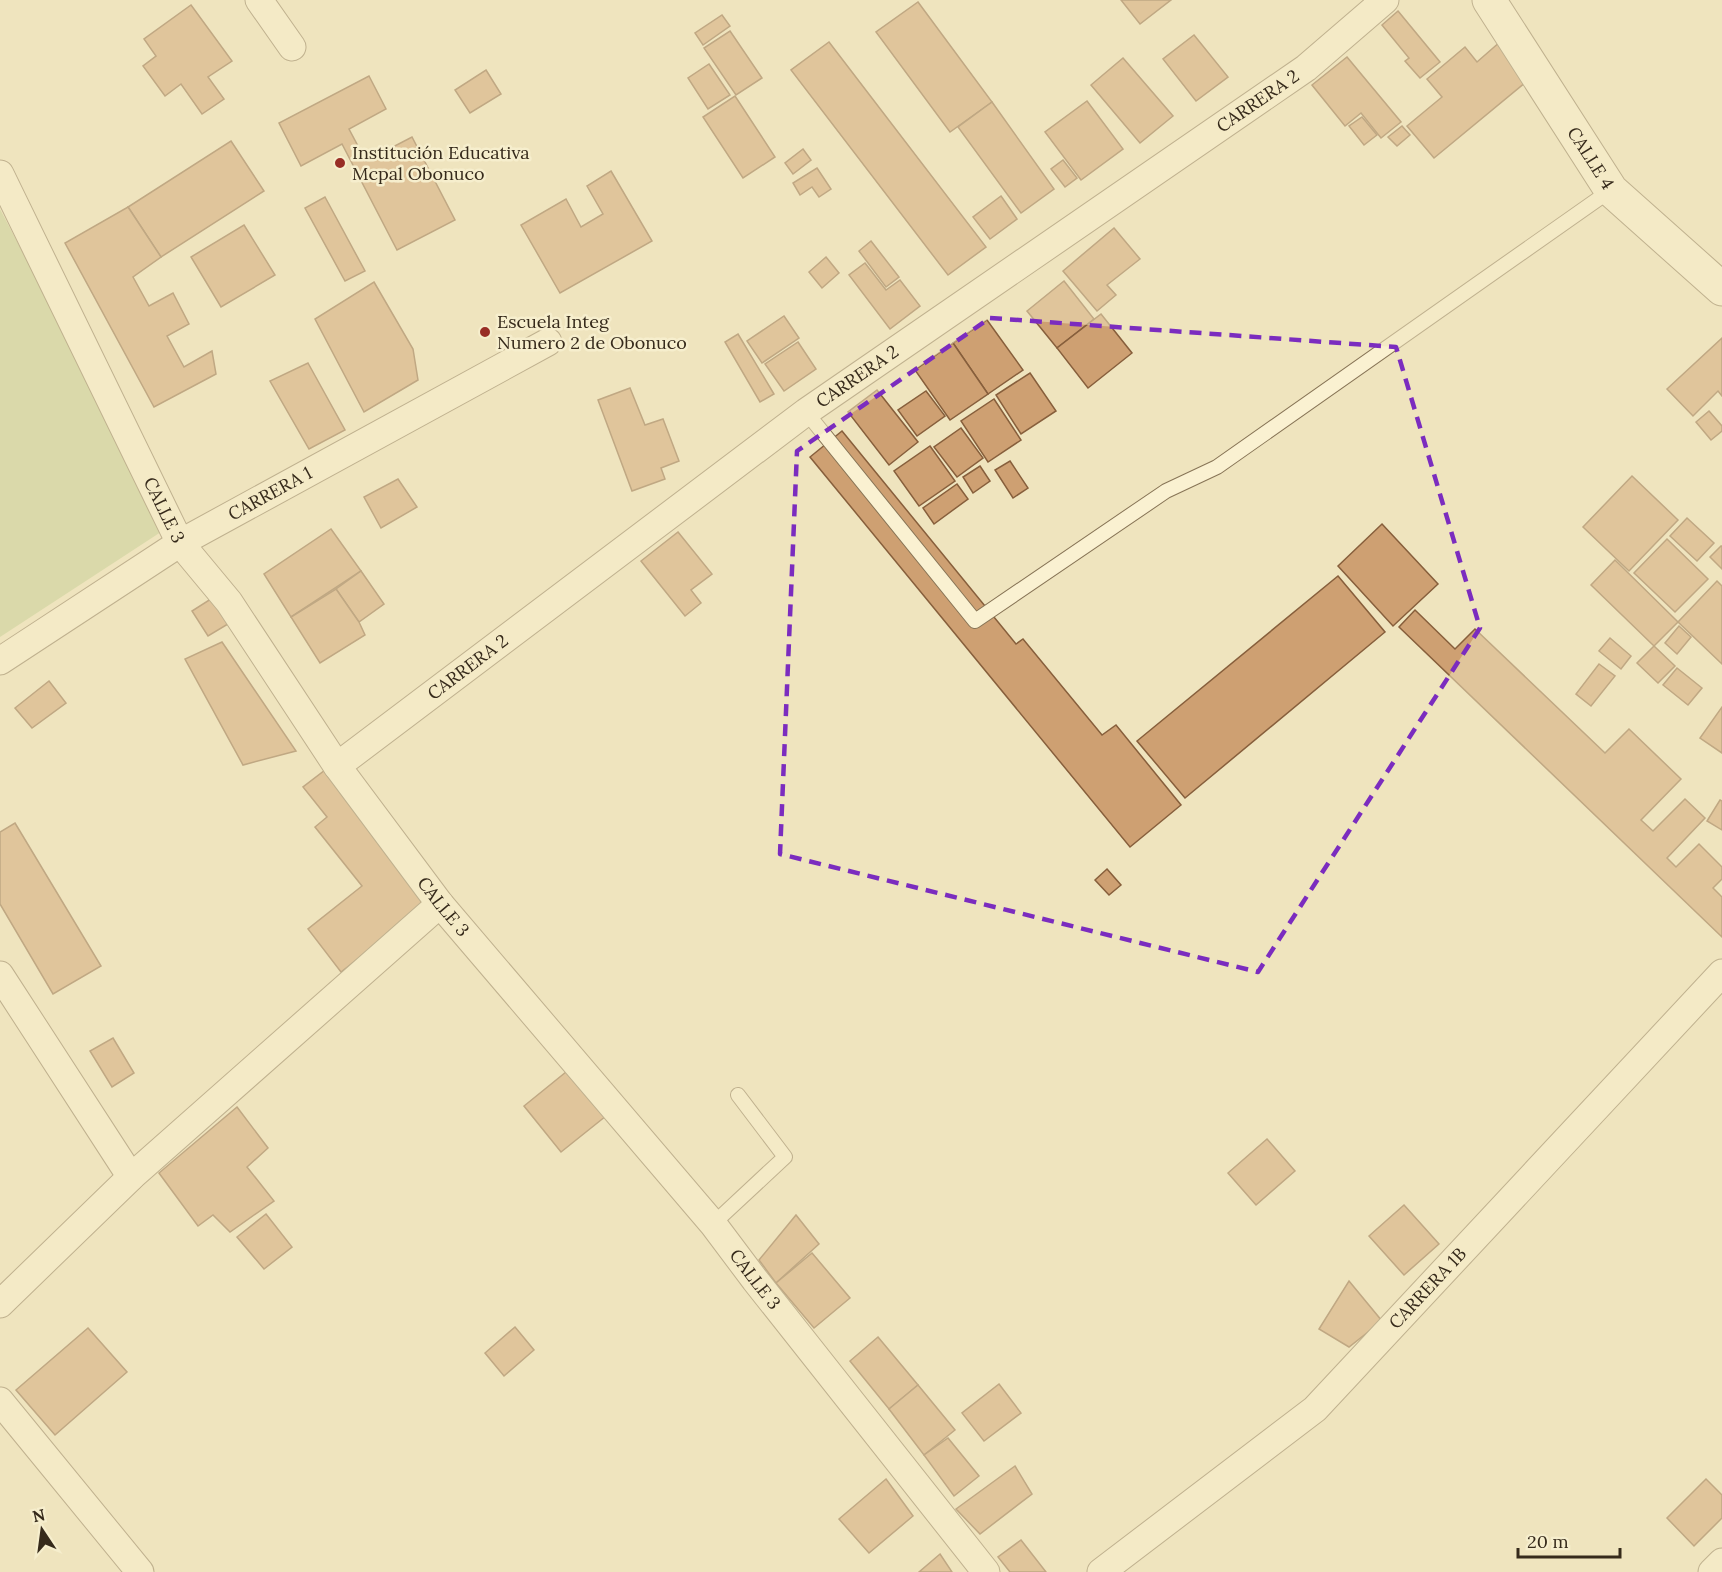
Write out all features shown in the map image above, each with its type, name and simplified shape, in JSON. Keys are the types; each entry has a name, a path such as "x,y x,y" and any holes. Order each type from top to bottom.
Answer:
{"street":[{"path":"259,0 292,46"},
{"name":"CARRERA 2","path":"337,766 806,412 1306,68 1385,0"},
{"name":"CALLE 4","path":"1489,0 1611,190 1722,289"},
{"name":"CALLE 3","path":"0,174 180,543 229,602 337,766 440,904 713,1224 986,1572"},
{"name":"CARRERA 1","path":"0,661 180,543 548,342"},
{"path":"0,1304 130,1177 440,904"},
{"name":"CARRERA 1B","path":"1101,1572 1315,1409 1722,973"},
{"path":"0,975 130,1177"},
{"path":"0,1401 140,1572"},
{"path":"1712,1572 1722,1563"}],"lane":[{"path":"806,412 975,621 1166,491 1217,467 1611,190"},
{"path":"713,1224 785,1157 738,1095"}],"highlighted area":[{"path":"990,318 1396,347 1480,628 1258,972 780,854 797,451"}],"green space":[{"path":"0,209 167,528 0,637"}],"building":[{"path":"1121,0 1171,0 1140,24"},
{"path":"918,2 992,102 950,132 876,32"},
{"path":"191,5 232,61 208,77 224,99 202,114 181,84 165,96 143,66 156,56 144,39"},
{"path":"1398,11 1440,62 1420,78 1405,61 1409,58 1382,25"},
{"path":"722,15 730,26 703,45 695,33"},
{"path":"730,31 762,78 736,95 704,48"},
{"path":"1194,35 1228,77 1196,101 1163,59"},
{"path":"1501,41 1532,77 1434,158 1407,126 1442,97 1427,79 1465,47 1477,62"},
{"path":"829,42 986,247 948,275 791,70"},
{"path":"1347,57 1401,122 1381,138 1361,113 1345,126 1312,85"},
{"path":"1123,58 1173,116 1140,143 1091,85"},
{"path":"709,64 730,95 708,109 688,78"},
{"path":"486,70 501,94 470,113 455,90"},
{"path":"369,76 386,109 349,129 366,161 412,137 455,220 397,250 342,144 301,166 279,123"},
{"path":"735,96 775,157 743,178 703,117"},
{"path":"1087,101 1123,149 1081,180 1045,132"},
{"path":"992,102 1054,189 1021,213 958,127"},
{"path":"1362,117 1377,135 1364,145 1349,126"},
{"path":"1402,126 1410,135 1397,146 1388,137"},
{"path":"231,141 264,191 161,257 128,207"},
{"path":"803,149 811,160 793,174 785,163"},
{"path":"1063,160 1077,178 1065,187 1051,169"},
{"path":"817,168 831,189 819,197 812,187 800,195 793,183"},
{"path":"611,171 652,241 560,293 521,225 566,199 581,227 603,214 587,186"},
{"path":"1001,196 1017,219 990,239 973,217"},
{"path":"325,197 365,271 345,281 305,208"},
{"path":"128,207 161,257 133,277 149,306 173,293 189,324 167,336 184,367 212,351 216,374 154,407 65,243"},
{"path":"244,225 275,275 221,307 191,257"},
{"path":"1114,228 1140,259 1107,285 1116,295 1097,311 1063,271"},
{"path":"871,241 899,277 886,287 859,251"},
{"path":"826,257 839,273 822,288 809,272"},
{"path":"865,263 886,290 900,280 920,306 890,329 849,275"},
{"path":"1064,281 1094,319 1057,348 1027,311"},
{"path":"374,282 413,349 418,380 364,412 315,319"},
{"path":"1101,314 1132,353 1088,388 1057,348"},
{"path":"784,316 799,338 762,363 747,341"},
{"path":"987,320 1023,370 988,394 953,343"},
{"path":"738,334 774,394 760,402 725,342"},
{"path":"1722,338 1722,396 1718,391 1693,416 1667,389"},
{"path":"798,342 816,369 784,391 765,364"},
{"path":"953,343 988,394 950,420 915,370"},
{"path":"308,363 345,430 309,449 270,381"},
{"path":"1030,373 1056,411 1021,434 996,395"},
{"path":"630,388 645,425 663,419 679,461 661,468 665,479 632,491 598,400"},
{"path":"877,390 918,442 889,465 848,412"},
{"path":"926,391 945,416 917,436 898,410"},
{"path":"994,399 1021,440 988,462 961,421"},
{"path":"1709,411 1722,426 1722,431 1711,440 1696,422"},
{"path":"961,428 983,458 957,477 934,447"},
{"path":"842,431 1016,644 1023,639 1102,735 1116,725 1181,805 1130,847 810,457"},
{"path":"930,446 955,481 919,506 894,471"},
{"path":"1010,461 1028,488 1013,498 995,470"},
{"path":"980,466 990,481 973,493 963,477"},
{"path":"1632,476 1678,520 1629,571 1583,527"},
{"path":"398,479 417,507 381,528 364,497"},
{"path":"957,484 968,499 934,524 923,508"},
{"path":"1687,518 1714,543 1697,561 1670,536"},
{"path":"1382,524 1438,584 1393,626 1338,566"},
{"path":"331,529 361,571 291,617 264,574"},
{"path":"678,532 712,574 691,590 701,603 685,616 641,561"},
{"path":"1667,539 1708,579 1675,612 1634,573"},
{"path":"1722,546 1722,569 1710,557"},
{"path":"1615,560 1678,622 1654,646 1591,585"},
{"path":"361,571 384,604 359,622 336,589"},
{"path":"1338,576 1385,632 1185,798 1137,741"},
{"path":"1717,581 1722,586 1722,664 1678,622"},
{"path":"336,589 359,622 365,635 320,663 291,617"},
{"path":"217,595 233,621 208,636 192,611"},
{"path":"1415,610 1455,649 1475,629 1605,753 1629,729 1681,779 1641,820 1653,831 1685,799 1705,818 1667,858 1676,867 1699,844 1722,867 1722,879 1713,888 1722,897 1722,937 1399,627"},
{"path":"1679,626 1691,637 1677,654 1665,643"},
{"path":"1610,638 1631,656 1621,669 1599,651"},
{"path":"222,642 296,751 243,765 185,659"},
{"path":"1654,646 1675,666 1658,683 1637,663"},
{"path":"1599,664 1615,676 1591,706 1576,694"},
{"path":"1677,668 1702,688 1688,705 1663,685"},
{"path":"49,681 66,703 32,728 15,708"},
{"path":"1722,707 1722,753 1700,738"},
{"path":"329,767 434,899 341,972 308,929 362,886 315,827 327,817 303,787"},
{"path":"1720,800 1722,801 1722,830 1707,821"},
{"path":"15,823 101,966 53,994 0,904 0,832"},
{"path":"1107,869 1121,885 1109,895 1095,880"},
{"path":"113,1038 134,1073 112,1087 90,1051"},
{"path":"566,1072 606,1116 561,1152 524,1106"},
{"path":"237,1107 268,1148 247,1167 274,1201 230,1232 213,1215 198,1226 159,1173"},
{"path":"1267,1139 1295,1171 1256,1205 1228,1173"},
{"path":"1404,1205 1439,1244 1404,1275 1369,1236"},
{"path":"266,1214 292,1247 264,1269 237,1237"},
{"path":"796,1215 819,1244 776,1283 759,1260"},
{"path":"812,1253 850,1298 814,1328 776,1283"},
{"path":"1349,1281 1382,1321 1349,1347 1319,1329"},
{"path":"515,1327 534,1350 504,1376 485,1353"},
{"path":"88,1328 127,1372 55,1435 16,1390"},
{"path":"878,1337 918,1385 889,1409 850,1361"},
{"path":"999,1384 1021,1413 984,1441 962,1413"},
{"path":"918,1385 955,1430 924,1455 889,1409"},
{"path":"948,1438 979,1476 954,1496 924,1455"},
{"path":"1015,1466 1032,1494 980,1534 956,1509"},
{"path":"886,1479 913,1516 869,1553 839,1519"},
{"path":"1706,1479 1722,1495 1722,1518 1694,1546 1667,1518"},
{"path":"1021,1540 1046,1572 1010,1572 998,1557"},
{"path":"940,1554 952,1572 919,1572"}],"place":[{"name":"Institución Educativa Mcpal Obonuco","path":"340,163"},
{"name":"Escuela Integ Numero 2 de Obonuco","path":"485,332"}]}
